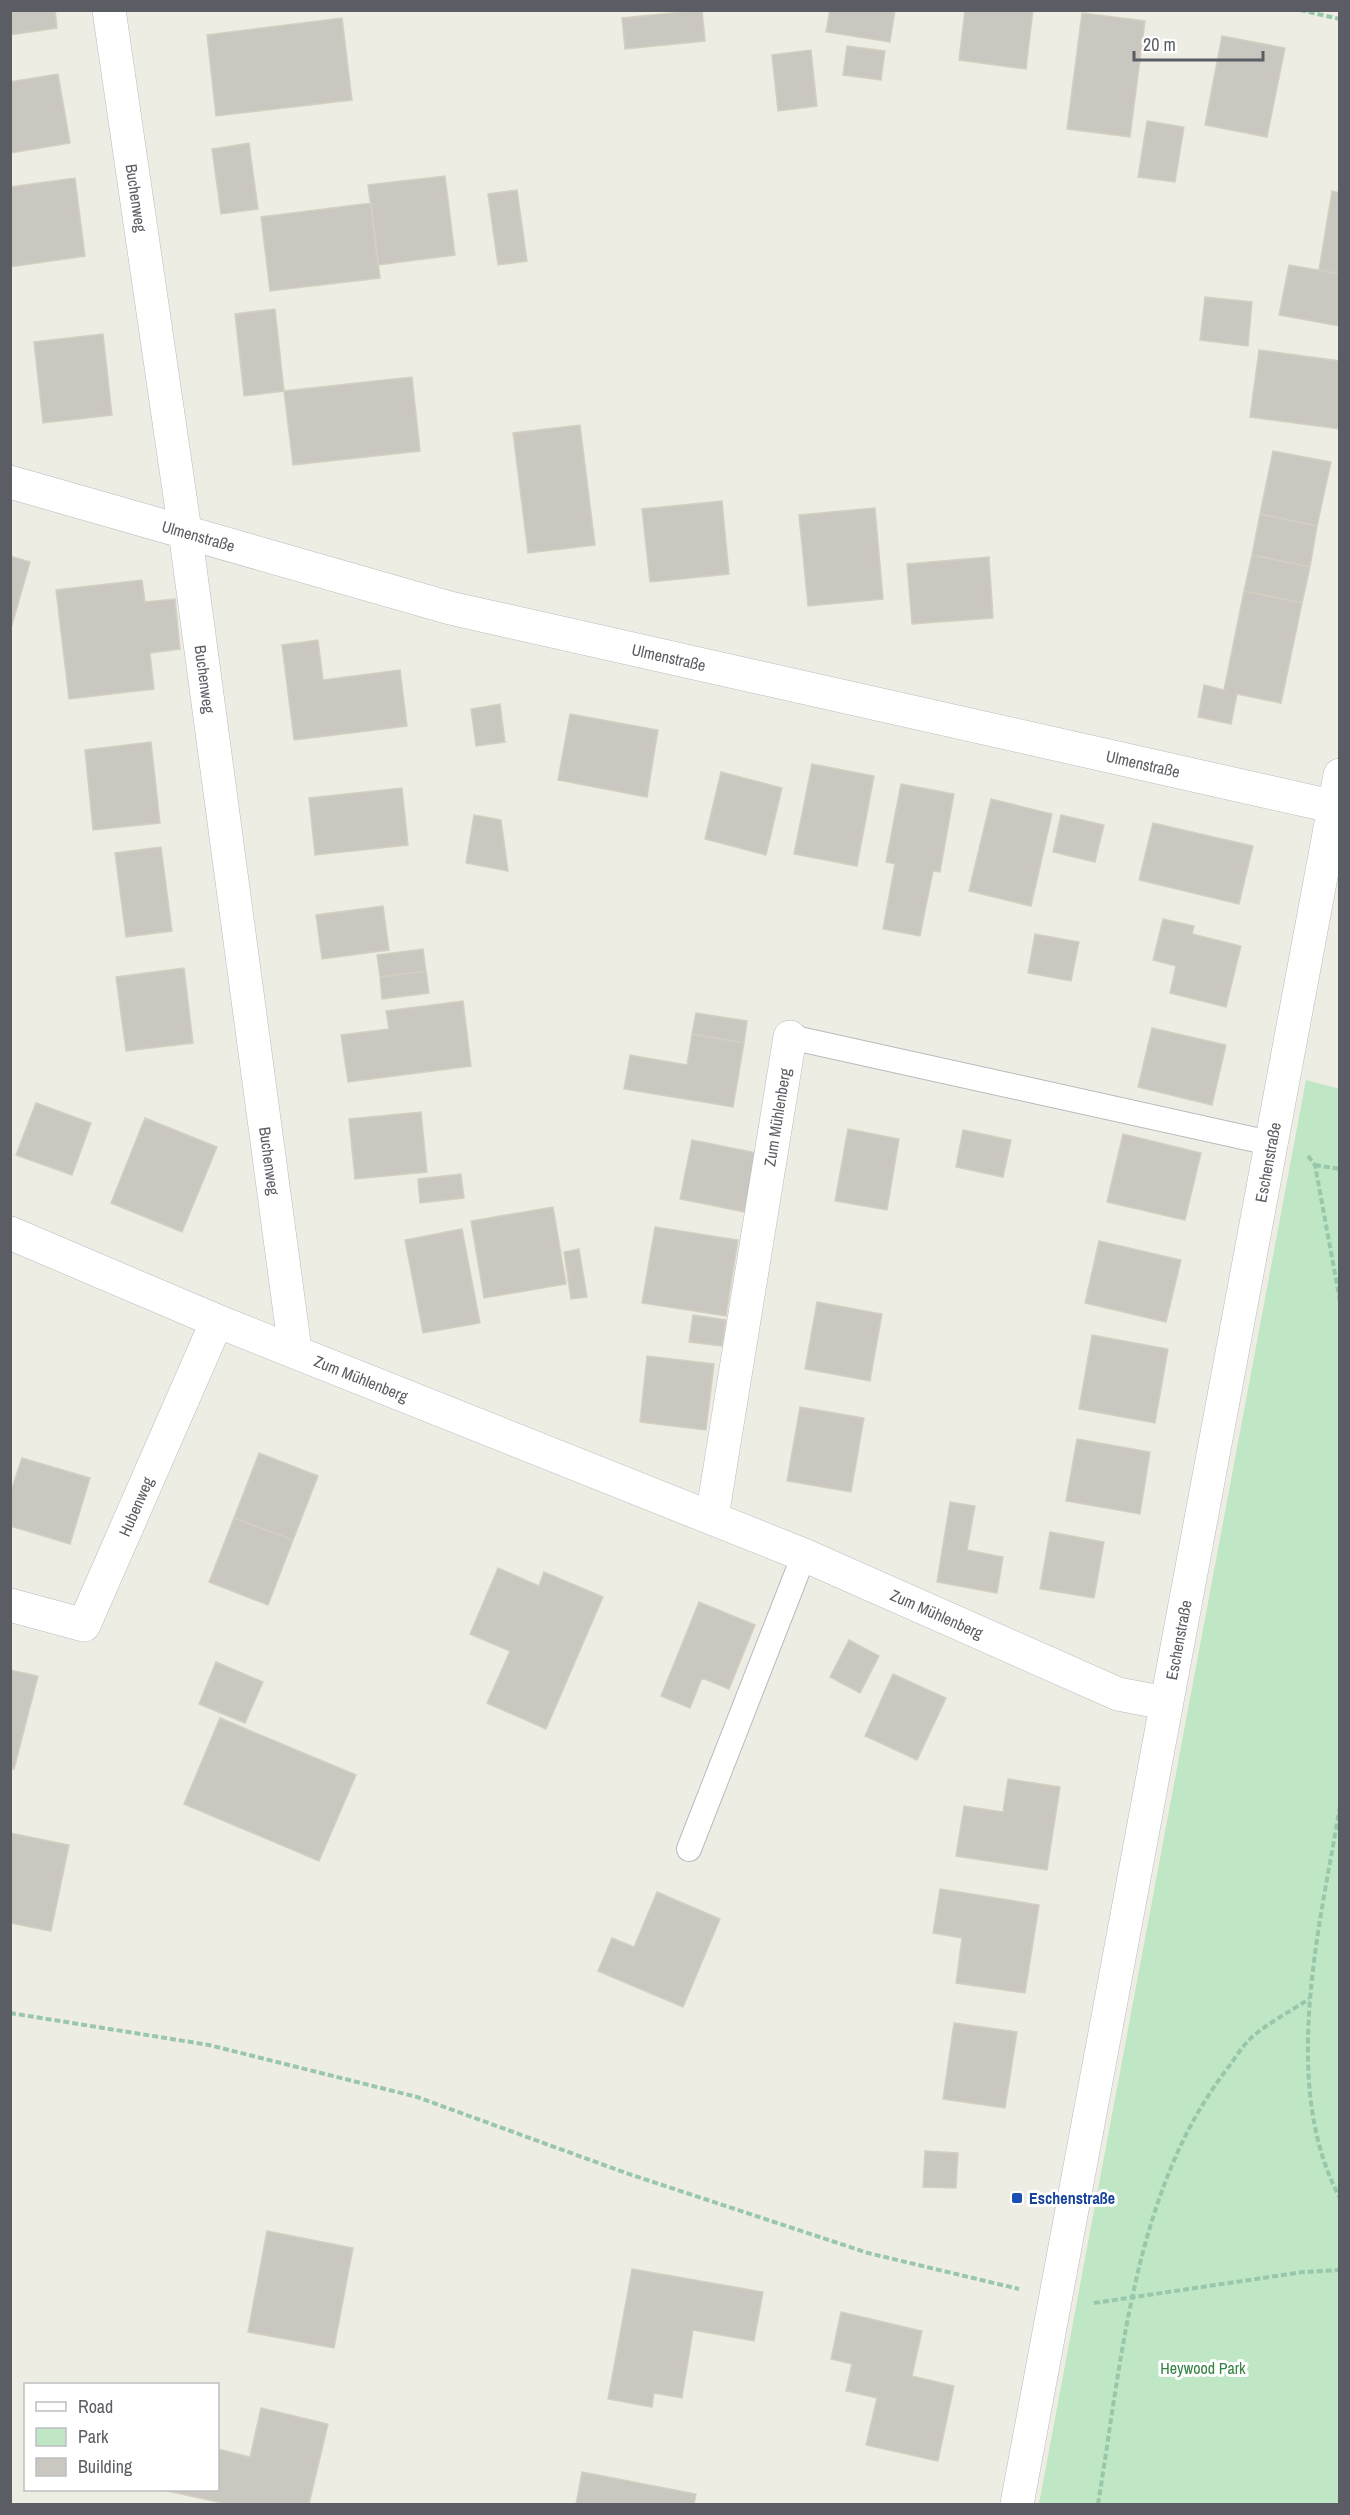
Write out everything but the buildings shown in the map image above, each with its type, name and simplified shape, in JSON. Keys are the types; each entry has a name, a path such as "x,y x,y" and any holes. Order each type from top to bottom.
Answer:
{"street":[{"name":"Buchenweg","path":"109,10 185,531 295,1350"},
{"name":"Ulmenstraße","path":"10,482 450,608 1337,807"},
{"name":"Eschenstraße","path":"1017,2505 1270,1143 1337,807 1340,775"},
{"name":"Zum Mühlenberg","path":"712,1517 790,1037"},
{"name":"Zum Mühlenberg","path":"10,1233 217,1321 295,1350 804,1555 1118,1694 1165,1703"},
{"name":"Hubenweg","path":"10,1605 84,1625 217,1321"}],"lane":[{"path":"790,1037 1270,1143"},
{"path":"688,1850 804,1555"}],"path":[{"path":"1300,10 1340,18"},
{"path":"1270,1143 1304,1151 1315,1165 1340,1301"},
{"path":"1315,1165 1340,1169"},
{"path":"1340,1806 1309,1999 1309,2101 1329,2179 1340,2198"},
{"path":"1098,2505 1132,2299 1161,2192 1189,2127 1211,2090 1250,2040 1309,1999"},
{"path":"10,2013 209,2045 417,2097 626,2173 868,2253 1055,2297 1091,2303 1132,2299 1303,2272 1340,2270"}],"green space":[{"name":"Heywood Park","path":"1306,1080 1340,1089 1339,2504 1039,2504"}],"place":[{"name":"Eschenstraße","path":"1017,2198"}]}
